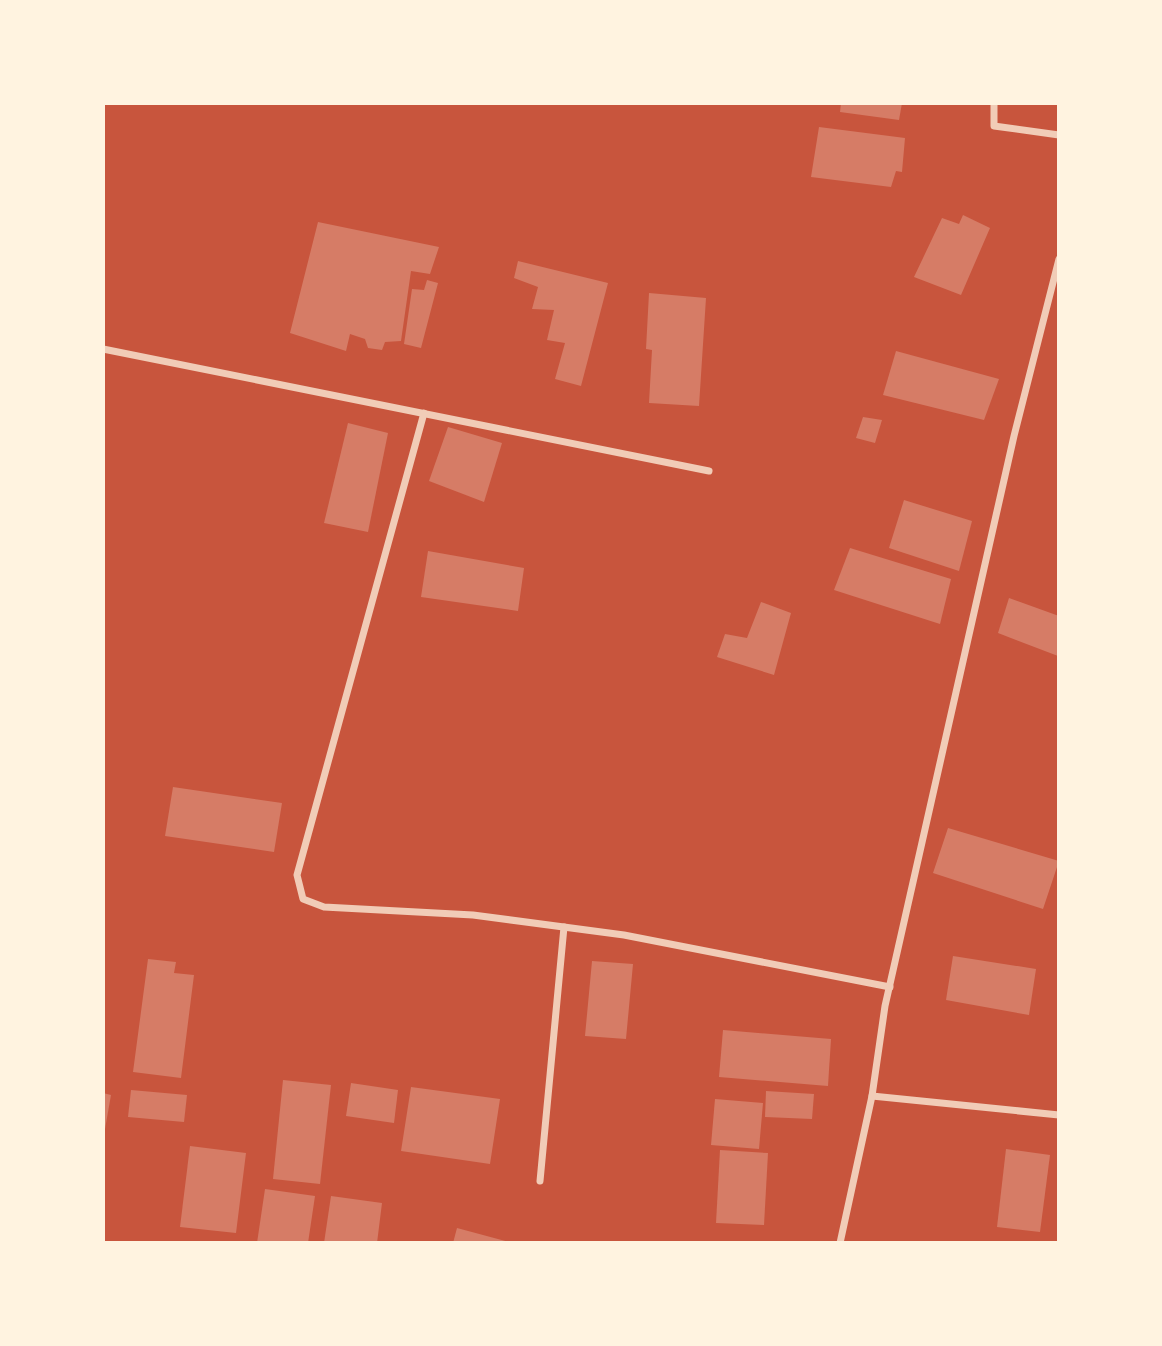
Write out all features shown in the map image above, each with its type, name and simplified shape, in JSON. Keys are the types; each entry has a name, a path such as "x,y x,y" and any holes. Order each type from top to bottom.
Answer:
{"street":[{"path":"994,103 994,126 1059,135"},
{"path":"840,1243 872,1096 890,987 1011,450 1059,259"},
{"path":"103,349 709,471"},
{"path":"424,413 297,876 303,899 324,907 473,915 624,935 890,987"},
{"path":"540,1181 564,927"},
{"path":"872,1096 1059,1115"}],"building":[{"path":"841,103 902,103 899,120 840,112"},
{"path":"819,127 905,138 902,172 896,171 891,187 811,177"},
{"path":"963,215 990,228 961,295 914,277 942,218 959,224"},
{"path":"318,222 439,247 430,274 411,271 401,341 385,342 382,350 368,348 365,339 350,334 346,351 290,333"},
{"path":"518,261 608,283 581,386 555,379 565,343 547,340 554,310 532,309 538,287 514,278"},
{"path":"427,280 438,283 421,348 404,344 412,289 424,290"},
{"path":"649,293 706,298 699,406 649,403 652,350 646,349"},
{"path":"896,351 999,379 984,420 883,395"},
{"path":"863,417 882,420 875,443 856,438"},
{"path":"348,423 388,433 368,532 324,523"},
{"path":"448,427 502,443 484,502 429,481"},
{"path":"904,500 972,521 959,571 889,548"},
{"path":"850,548 951,579 940,624 834,590"},
{"path":"428,551 524,568 518,611 421,597"},
{"path":"1009,598 1059,616 1058,656 998,633"},
{"path":"761,602 791,613 774,675 717,657 725,634 747,638"},
{"path":"173,787 282,803 274,852 165,836"},
{"path":"948,828 1059,861 1043,909 933,873"},
{"path":"953,956 1036,969 1029,1015 946,1000"},
{"path":"148,959 176,962 174,973 194,975 181,1078 133,1072"},
{"path":"592,961 633,964 626,1039 585,1036"},
{"path":"723,1030 831,1039 828,1086 719,1077"},
{"path":"283,1080 331,1085 320,1184 273,1179"},
{"path":"351,1083 398,1090 394,1123 346,1116"},
{"path":"411,1087 500,1099 490,1164 401,1151"},
{"path":"131,1090 187,1095 184,1122 128,1117"},
{"path":"766,1091 814,1094 812,1119 765,1117"},
{"path":"103,1093 111,1095 105,1129 103,1128"},
{"path":"715,1099 763,1103 759,1149 711,1145"},
{"path":"190,1146 246,1153 236,1233 180,1227"},
{"path":"1006,1149 1050,1155 1040,1232 997,1227"},
{"path":"720,1150 768,1153 764,1225 716,1223"},
{"path":"265,1189 315,1196 308,1243 257,1243"},
{"path":"331,1196 382,1203 377,1243 324,1243"},
{"path":"457,1228 509,1242 509,1243 453,1243"}]}
